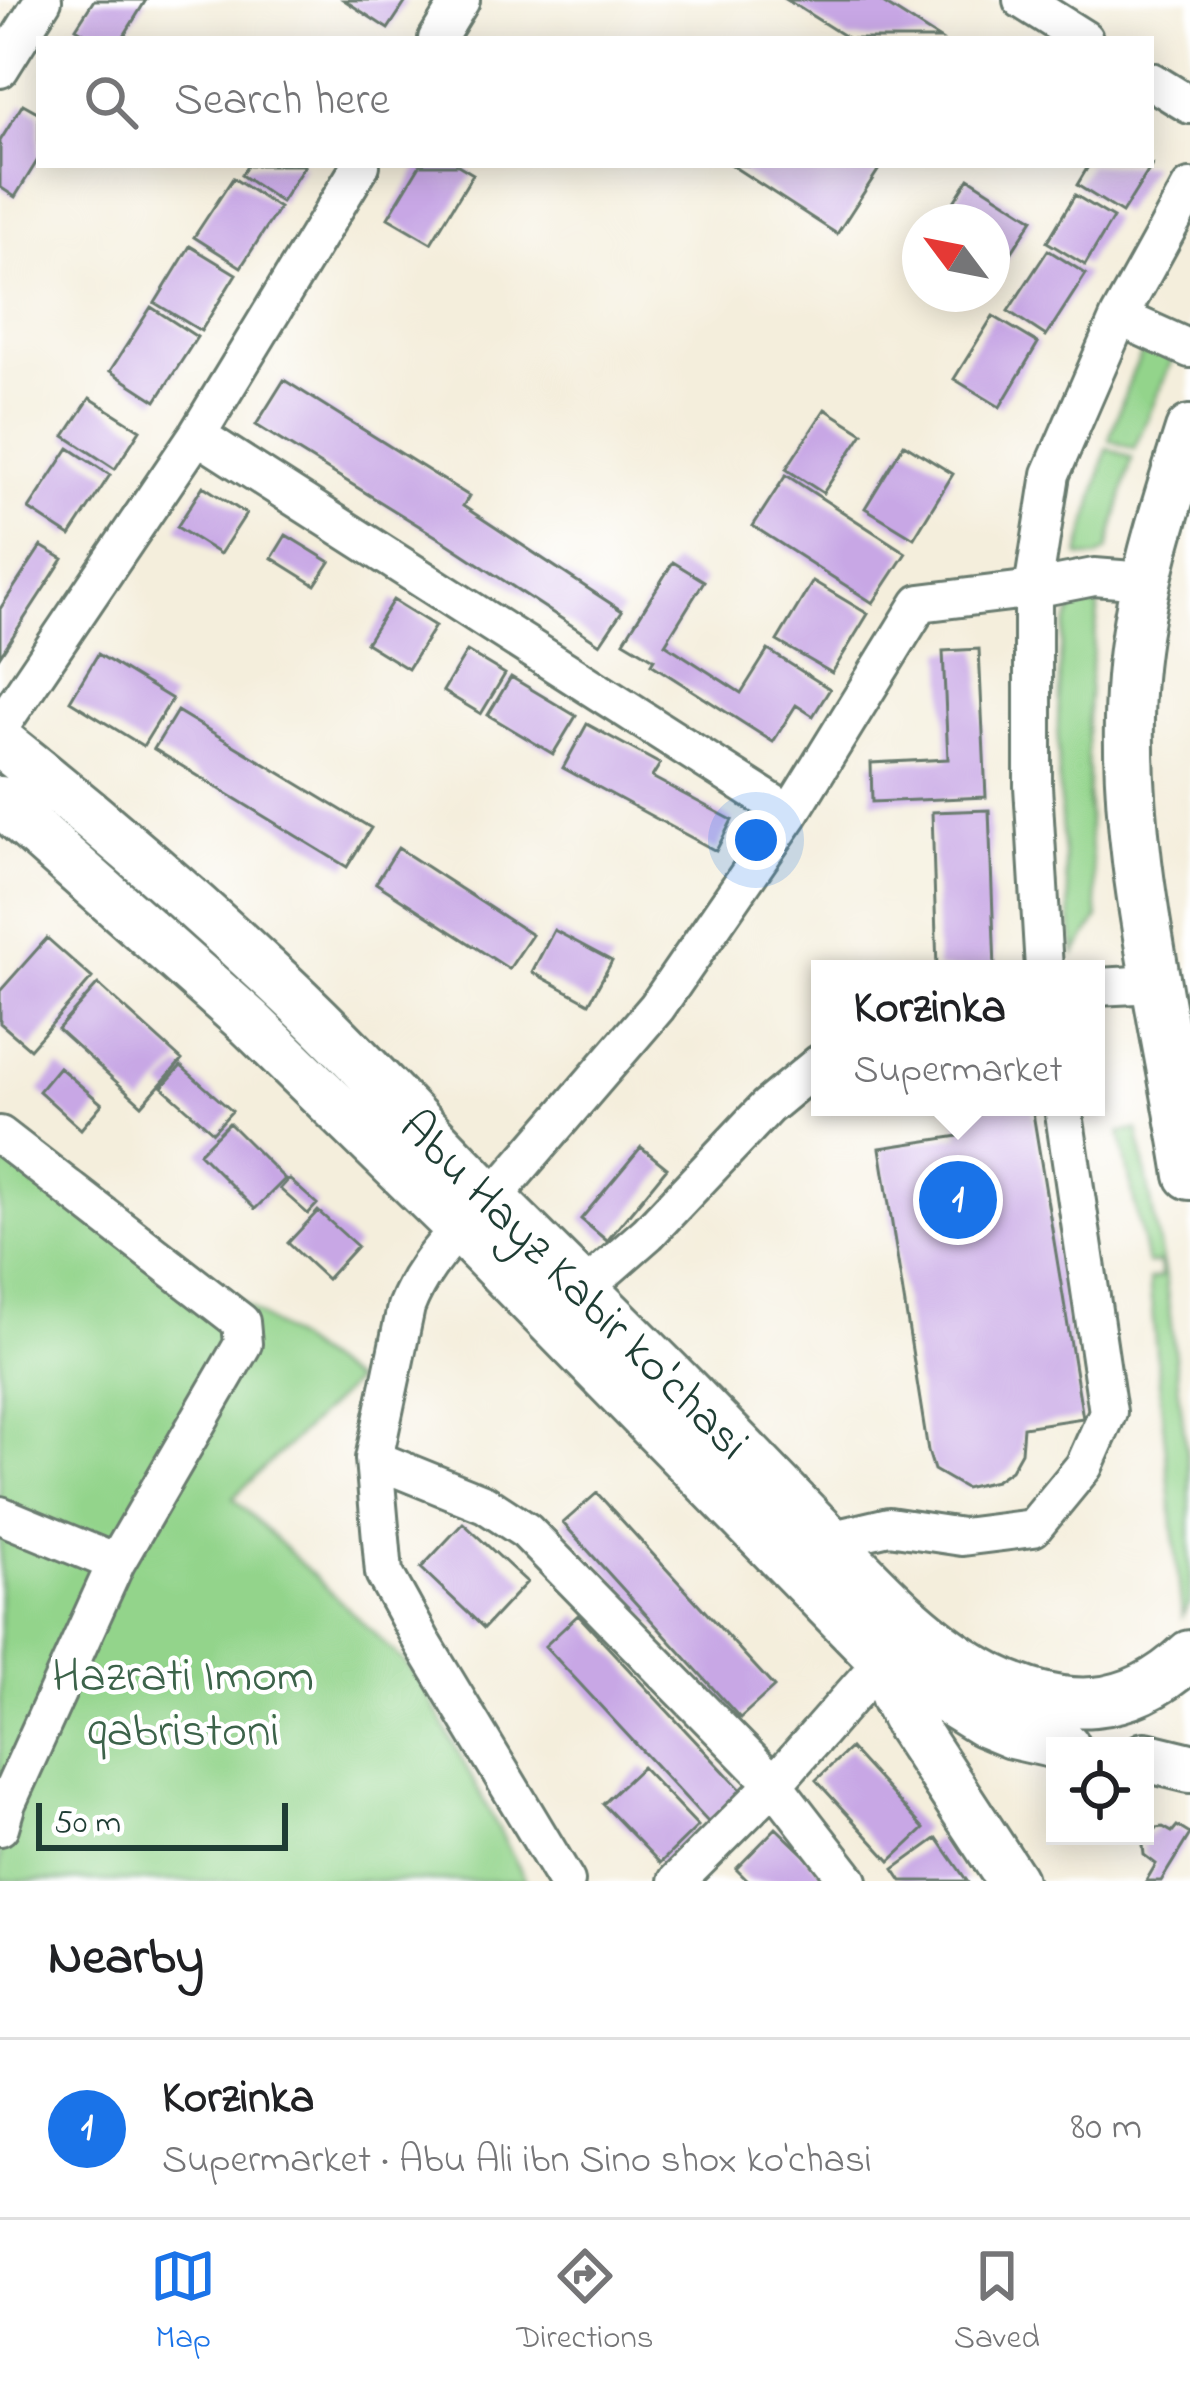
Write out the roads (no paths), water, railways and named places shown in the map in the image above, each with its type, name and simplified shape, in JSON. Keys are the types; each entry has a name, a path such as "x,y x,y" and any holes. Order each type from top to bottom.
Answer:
{"main road":[{"path":"1190,430 1146,581 1131,674 1130,748 1134,830 1190,1174"},
{"name":"Abu Hayz Kabir ko'chasi","path":"0,742 265,969 476,1213 670,1408 829,1540 932,1639 991,1677 1030,1694 1079,1703 1112,1701 1161,1679 1190,1655"},
{"name":"Abu Hayz Kabir ko'chasi","path":"0,801 248,1021 476,1213 583,1290 670,1408 883,1660 983,1722 1046,1741"},
{"path":"883,1660 910,1725 1012,1881"},
{"path":"1154,1758 1190,1768"}],"street":[{"path":"0,69 43,0"},
{"path":"439,36 461,0"},
{"path":"1022,0 1079,36"},
{"path":"1154,83 1190,105"},
{"path":"0,727 197,435 359,168"},
{"path":"1043,960 1033,786 1033,589 1052,474 1119,317 1190,188"},
{"path":"1119,317 1190,349"},
{"path":"197,435 790,814"},
{"path":"566,1881 384,1573 374,1459 406,1307 415,1285 657,1007 790,814 920,603 1094,577 1146,581"},
{"path":"1105,987 1157,984"},
{"path":"583,1290 648,1233 767,1107 811,1071"},
{"path":"829,1540 890,1526 962,1537 1033,1528 1084,1466 1108,1412 1064,1116"},
{"path":"0,1135 241,1322 243,1344 116,1563 0,1827"},
{"path":"374,1459 485,1504 526,1531 774,1784 849,1881"},
{"path":"0,1516 116,1563"},
{"path":"677,1881 774,1784 883,1660"}],"place":[{"name":"Korzinka","path":"958,1200"}],"park label":[{"name":"Hazrati Imom qabristoni","path":"183,1700"}]}
